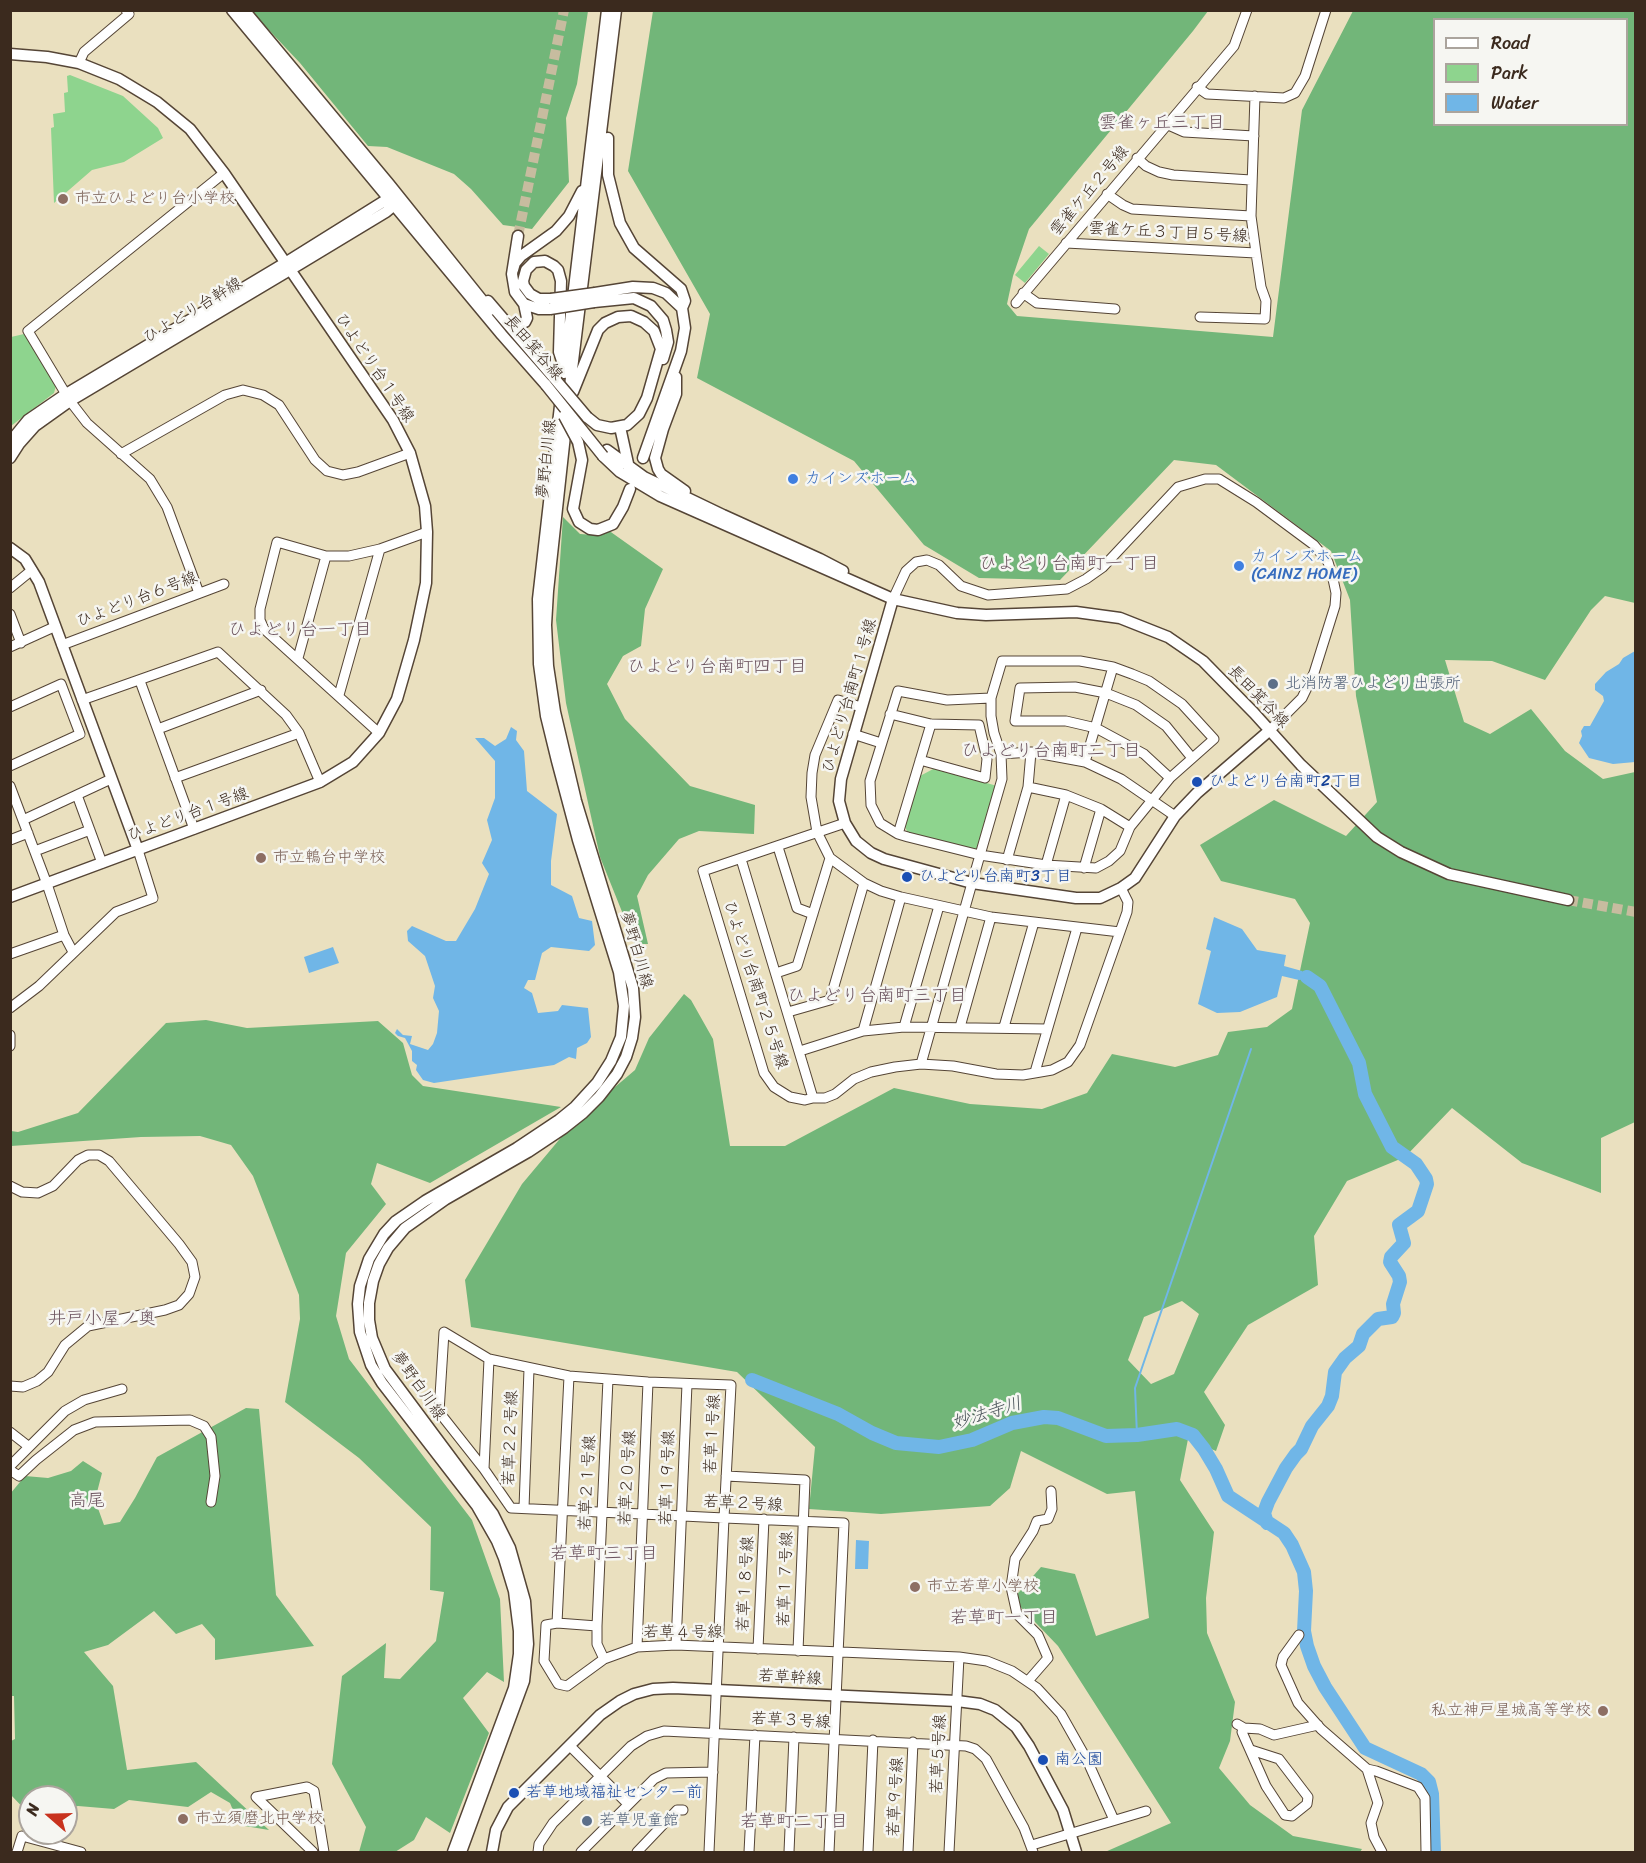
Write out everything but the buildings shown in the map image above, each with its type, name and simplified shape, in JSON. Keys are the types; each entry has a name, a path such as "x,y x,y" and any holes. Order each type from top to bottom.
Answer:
{"street":[{"path":"79,63 84,52 129,14 126,10"},
{"name":"長田箕谷線","path":"232,10 459,270 620,472 660,496 893,599 957,614 1076,612 1120,618 1168,637 1203,661 1301,765 1377,837 1401,852 1449,874 1568,900"},
{"name":"長田箕谷線","path":"244,10 502,335 550,382"},
{"name":"夢野白川線","path":"520,1683 519,1631 514,1591 504,1557 477,1506 382,1383 371,1365 360,1332 358,1305 360,1286 369,1259 384,1234 396,1221 425,1201 541,1133 567,1113 587,1095 605,1072 621,1037 624,1006 619,972 560,772 546,716 538,664 538,599 607,10"},
{"name":"夢野白川線","path":"461,1852 504,1737 520,1683 528,1644 527,1610 522,1583 510,1548 485,1502 385,1369 372,1338 369,1304 379,1264 388,1248 405,1228 446,1199 528,1152 583,1113 617,1074 632,1038 635,1017 633,988 576,801 555,712 548,666 547,598 568,400 616,10"},
{"name":"雲雀ケ丘２号線","path":"1016,303 1234,46 1247,10"},
{"path":"1197,87 1207,94 1284,98 1295,93 1305,76 1326,10"},
{"name":"ひよどり台１号線","path":"10,54 47,57 79,63 119,79 157,102 190,129 224,173 393,420 410,453 425,506 427,532 426,583 414,640 397,699 379,733 353,762 320,782 10,897"},
{"path":"609,74 607,165 616,212 637,252 684,292 685,301 682,308"},
{"name":"雲雀ケ丘３丁目５号線","path":"1066,243 1256,253 1251,216 1255,96"},
{"path":"1166,124 1184,132 1254,136"},
{"path":"1137,158 1153,169 1173,175 1251,180"},
{"path":"199,593 167,507 150,479 87,423 68,397 28,331 224,173"},
{"path":"513,270 521,256 543,242 569,216 587,179"},
{"path":"1107,194 1132,209 1251,216"},
{"name":"ひよどり台幹線","path":"10,442 28,420 287,267 395,199"},
{"path":"508,323 518,325 525,322 527,318 524,304 512,285 518,236"},
{"path":"1200,317 1265,319 1266,301 1261,287 1256,253"},
{"path":"551,304 530,294 524,286 526,270 534,262 545,261 558,270 561,281 559,352 564,370"},
{"path":"459,270 508,323 550,382 591,421 603,427 620,427 627,425 642,409 667,347 667,335 663,320 651,306 634,298 594,297"},
{"path":"524,304 539,309 551,304 594,297 633,287 653,288 666,293 682,308 685,321 684,340 643,458"},
{"path":"1023,293 1037,303 1115,309"},
{"path":"568,400 598,330 611,319 624,316 631,316 644,322 654,331 659,341 661,349 647,398"},
{"path":"675,370 676,394 658,446 656,465 665,477 723,515"},
{"path":"550,382 578,442 582,460 573,509 579,522 590,529 598,530 613,524 630,489"},
{"path":"121,454 225,395 243,390 262,395 279,405 315,460 327,471 343,475 358,472 410,453"},
{"name":"ひよどり台幹線","path":"10,458 35,426 68,397"},
{"path":"620,427 628,466 632,474 660,496"},
{"name":"長田箕谷線","path":"605,453 644,477 820,559 893,599"},
{"path":"893,599 906,571 916,562 927,560 939,565 961,586 988,595 1066,589 1103,567 1178,487 1205,479 1219,479 1256,502 1314,545 1328,562 1336,593 1335,606 1314,673 1302,698 1270,730"},
{"path":"379,733 264,629 260,620 260,609 277,542 326,556 349,556 380,549 427,532"},
{"path":"10,548 25,559 32,570 138,850 153,898 116,912 39,986 10,1008"},
{"path":"339,695 380,549"},
{"path":"298,658 326,556"},
{"path":"10,588 32,570"},
{"name":"ひよどり台６号線","path":"62,645 224,584"},
{"name":"ひよどり台南町１号線","path":"893,599 853,734 841,779 839,801 845,823 856,841 878,856 972,883 1076,898 1100,898 1135,878 1175,816 1197,793 1270,730"},
{"path":"10,614 21,643"},
{"path":"10,648 54,627"},
{"path":"82,700 218,651 286,715 299,734 320,782"},
{"path":"921,1064 965,911 972,883 980,855 1002,779 1001,754 992,725 992,698 1002,661 1080,661 1113,667 1149,681 1165,691 1182,704 1214,739 1170,778 1152,799 1130,827 1120,851 1109,861 1096,868 1046,865 980,855 898,834 880,823 871,804 870,781 898,691 947,700 992,698"},
{"path":"1085,762 1113,667"},
{"path":"140,681 194,829"},
{"path":"10,707 61,684 80,734 10,765"},
{"path":"1170,778 1144,754 1096,728 1066,721 1015,721 1020,688 1075,687 1106,693 1136,705 1166,726 1192,758"},
{"path":"158,729 261,690"},
{"path":"861,707 838,700 815,755 811,774 811,797 816,832 830,858 864,883 901,897 991,917 1120,932"},
{"path":"890,714 931,724 979,725 987,759 985,778 920,760"},
{"path":"898,834 931,724"},
{"path":"176,778 299,734"},
{"path":"853,734 881,743"},
{"path":"1001,754 1031,752 1085,762 1121,779 1175,816"},
{"path":"1007,860 1028,787 1031,752"},
{"path":"23,820 111,779"},
{"path":"10,786 64,935 73,952"},
{"path":"1028,787 1066,795 1101,809 1130,827"},
{"path":"77,795 102,863"},
{"path":"1046,865 1066,795"},
{"path":"1084,868 1101,809"},
{"name":"ひよどり台南町２５号線","path":"845,823 703,871 764,1073 774,1087 790,1097 805,1100 825,1098 835,1094 854,1079 871,1072 921,1064 953,1066 996,1074 1023,1075 1052,1070 1068,1062 1080,1045 1120,932 1128,902 1121,888"},
{"path":"35,851 90,830"},
{"path":"10,840 28,833"},
{"path":"778,847 797,909 813,914"},
{"path":"776,973 797,966 830,858"},
{"path":"741,859 813,1098"},
{"path":"788,1012 830,1000 864,883"},
{"path":"863,1031 901,897"},
{"path":"904,1026 939,906"},
{"path":"960,1027 991,917"},
{"path":"1004,1027 1034,922"},
{"path":"1035,1072 1077,928"},
{"path":"10,954 64,935"},
{"path":"800,1051 863,1031 904,1026 1047,1029"},
{"path":"10,1035 10,1046"},
{"path":"10,1186 22,1192 38,1193 52,1186 78,1160 88,1155 99,1155 109,1161 179,1244 192,1262 195,1277 189,1294 179,1305 88,1326 65,1345 48,1372 37,1381 22,1387 10,1386"},
{"name":"若草１号線","path":"444,1332 489,1359 529,1369 568,1376 730,1385 709,1852"},
{"name":"若草２号線","path":"444,1332 439,1412 511,1508 844,1523 829,1852"},
{"path":"484,1469 489,1359"},
{"name":"若草２２号線","path":"524,1508 529,1369"},
{"name":"若草４号線","path":"568,1376 557,1623 546,1625 544,1661 558,1684 567,1686 604,1659 637,1647 676,1646 959,1657 995,1665 1012,1671 1028,1681 1060,1714 1087,1760 1114,1820"},
{"name":"若草２１号線","path":"604,1659 597,1644 597,1626 608,1379"},
{"name":"若草２０号線","path":"637,1647 648,1382"},
{"name":"若草１９号線","path":"676,1646 687,1384"},
{"path":"122,1389 84,1400 64,1411 28,1446 10,1468 19,1476 74,1430 95,1422 190,1420 204,1426 211,1437 215,1476 211,1502"},
{"path":"10,1432 28,1446"},
{"name":"若草１７号線","path":"726,1476 806,1480 798,1651"},
{"path":"1028,1681 1048,1658 1038,1635 1017,1614 1011,1587 1015,1560 1034,1531 1037,1521 1047,1519 1052,1509 1051,1491"},
{"name":"若草１８号線","path":"758,1649 764,1520"},
{"path":"557,1623 597,1626"},
{"path":"1299,1635 1283,1656 1281,1665 1298,1703 1318,1725 1367,1769 1418,1787 1425,1798 1426,1852"},
{"name":"若草５号線","path":"949,1852 959,1657"},
{"path":"453,1852 520,1683"},
{"path":"468,1852 519,1715 520,1683"},
{"name":"若草幹線","path":"492,1852 496,1830 508,1807 605,1711 634,1694 662,1688 957,1701 980,1704 995,1710 1016,1727 1029,1746 1057,1798 1072,1833 1076,1852"},
{"path":"1251,1750 1279,1759 1308,1797 1307,1804 1292,1816 1285,1815 1266,1786 1240,1726 1278,1735 1318,1725"},
{"name":"若草３号線","path":"538,1852 540,1844 553,1823 631,1746 647,1736 664,1731 955,1744 975,1749 986,1759 1032,1849"},
{"path":"749,1852 755,1735"},
{"path":"789,1852 794,1737"},
{"path":"868,1852 873,1740"},
{"name":"若草９号線","path":"908,1852 913,1742"},
{"path":"570,1746 628,1804"},
{"path":"1367,1769 1378,1803 1371,1823 1374,1837 1382,1852"},
{"path":"581,1852 654,1779 666,1773 713,1772"},
{"path":"313,1852 255,1797 307,1787 314,1791 324,1852"},
{"path":"637,1852 677,1810 683,1810"},
{"path":"1032,1849 1072,1833 1146,1811"},
{"path":"17,1852 22,1836 81,1852"}],"green space":[{"path":"251,11 588,11 577,84 566,118 569,182 532,229 503,225 471,189 454,174 387,147 368,146 300,63"},
{"path":"653,11 1208,11 1029,229 1013,276 1007,304 1017,316 1273,337 1302,110 1353,11 1635,11 1635,603 1605,596 1591,610 1545,680 1492,661 1445,660 1464,722 1490,734 1531,709 1565,751 1603,779 1635,772 1635,1122 1601,1138 1601,1193 1522,1163 1452,1108 1405,1157 1347,1181 1314,1236 1318,1285 1248,1325 1204,1392 1225,1425 1216,1451 1188,1439 1180,1480 1214,1532 1206,1598 1207,1633 1235,1702 1230,1741 1219,1768 1250,1805 1293,1836 1362,1849 1360,1852 1105,1852 1171,1823 1058,1646 1013,1599 1041,1567 1075,1574 1096,1636 1149,1618 1135,1491 1107,1494 1021,1451 1010,1488 990,1506 881,1514 809,1509 815,1447 737,1372 471,1327 465,1280 522,1184 574,1122 635,1070 649,1038 684,994 691,1000 713,1039 730,1146 785,1146 894,1088 970,1104 1042,1109 1087,1093 1112,1054 1175,1067 1218,1055 1228,1032 1267,1027 1292,1009 1310,923 1295,899 1221,881 1200,845 1274,800 1346,836 1377,802 1356,696 1350,600 1331,551 1216,465 1174,460 1060,580 979,578 924,545 854,461 697,378 710,314 628,171","holes":["1182,1301 1199,1314 1174,1374 1151,1384 1128,1360 1144,1317"]},
{"path":"70,75 123,96 158,128 163,138 124,162 92,170 54,203 51,128 54,127 53,114 65,112 64,93 68,92 67,76"},
{"path":"1039,246 1049,254 1025,283 1015,275"},
{"path":"24,334 56,386 54,393 11,426 11,337"},
{"path":"563,517 580,534 594,535 608,530 663,569 645,609 641,646 623,656 607,684 625,719 690,786 755,805 754,834 699,831 679,839 648,875 637,896 648,944 635,944 600,857 566,703 556,620"},
{"path":"935,768 997,786 978,848 973,850 909,835 905,827 920,776"},
{"path":"206,1020 247,1028 378,1021 403,1043 412,1075 423,1086 561,1107 430,1183 377,1163 371,1184 386,1204 346,1253 336,1316 349,1359 472,1520 500,1599 504,1682 487,1672 463,1698 489,1733 450,1833 426,1817 414,1840 395,1852 359,1852 366,1827 332,1764 342,1676 386,1643 384,1678 400,1679 436,1641 444,1592 430,1590 431,1527 359,1458 285,1402 300,1319 299,1295 253,1176 231,1145 200,1136 141,1137 11,1146 11,1131 18,1132 78,1113 166,1023"},
{"path":"246,1408 259,1409 276,1595 314,1646 215,1660 215,1639 202,1624 176,1634 154,1611 108,1645 84,1652 113,1686 127,1770 196,1762 269,1830 239,1825 230,1803 211,1792 188,1807 129,1800 114,1809 78,1806 78,1785 18,1785 18,1802 11,1795 11,1741 15,1739 14,1696 10,1696 10,1494 25,1476 48,1478 71,1471 83,1461 102,1473 95,1500 104,1525 120,1522 157,1457"}],"water":[{"path":"1635,651 1635,762 1613,764 1589,758 1579,743 1582,736 1581,731 1584,726 1590,726 1604,701 1603,696 1595,690 1595,684 1606,672"},
{"path":"511,727 517,731 516,740 524,751 527,791 557,814 551,861 551,885 572,896 579,918 592,921 595,945 589,951 551,947 542,953 535,980 528,980 524,988 532,993 538,1013 558,1011 562,1005 588,1008 591,1037 587,1043 577,1048 576,1059 569,1057 554,1065 434,1083 423,1080 416,1070 417,1065 412,1061 412,1051 405,1038 395,1033 397,1029 403,1035 412,1036 410,1044 428,1050 437,1033 439,1011 433,998 435,986 425,956 408,941 407,931 412,926 446,941 456,941 475,909 489,874 482,863 492,840 487,820 495,798 495,761 475,738 484,738 495,746 506,739"},
{"path":"1214,917 1242,929 1257,950 1286,955 1284,966 1302,971 1307,976 1306,979 1299,980 1282,976 1277,997 1240,1012 1217,1013 1198,1004 1211,951 1206,949"},
{"path":"333,947 339,963 309,973 304,957"},
{"path":"856,1540 869,1541 868,1569 855,1569"}],"waterway":[{"path":"1267,1523 1264,1513 1268,1502 1286,1468 1301,1449 1312,1426 1328,1406 1332,1396 1335,1372 1345,1358 1359,1346 1363,1334 1378,1319 1392,1317 1394,1313 1393,1304 1400,1282 1390,1262 1391,1257 1404,1243 1399,1225 1418,1211 1427,1184 1416,1164 1392,1147 1365,1094 1359,1063 1320,986 1307,977"},
{"path":"1137,1435 1135,1388 1251,1049"},
{"name":"妙法寺川","path":"752,1380 838,1414 896,1443 939,1447 972,1440 1012,1423 1044,1417 1058,1418 1106,1436 1137,1435 1177,1429 1193,1435 1216,1469 1228,1496 1284,1533 1292,1545 1304,1572 1306,1591 1304,1631 1314,1666 1365,1748 1421,1774 1429,1782 1432,1794 1434,1852"}],"tunnel":[{"path":"518,236 564,10"},
{"path":"1568,900 1636,912"}],"place":[{"name":"市立ひよどり台小学校","path":"63,199"},
{"name":"カインズホーム","path":"793,479"},
{"name":"カインズホーム (CAINZ HOME)","path":"1239,566"},
{"name":"北消防署ひよどり出張所","path":"1273,684"},
{"name":"ひよどり台南町2丁目","path":"1197,782"},
{"name":"市立鵯台中学校","path":"261,858"},
{"name":"ひよどり台南町3丁目","path":"907,877"},
{"name":"市立若草小学校","path":"915,1587"},
{"name":"私立神戸星城高等学校","path":"1603,1711"},
{"name":"南公園","path":"1043,1760"},
{"name":"若草地域福祉センター前","path":"514,1793"},
{"name":"市立須磨北中学校","path":"183,1819"},
{"name":"若草児童館","path":"587,1821"}],"district":[{"name":"雲雀ヶ丘三丁目","path":"1162,123"},
{"name":"ひよどり台南町一丁目","path":"1069,564"},
{"name":"ひよどり台一丁目","path":"300,630"},
{"name":"ひよどり台南町四丁目","path":"717,667"},
{"name":"ひよどり台南町二丁目","path":"1051,751"},
{"name":"ひよどり台南町三丁目","path":"877,996"},
{"name":"井戸小屋ノ奥","path":"102,1319"},
{"name":"高尾","path":"87,1501"},
{"name":"若草町三丁目","path":"604,1554"},
{"name":"若草町一丁目","path":"1004,1618"},
{"name":"若草町二丁目","path":"794,1822"}]}
